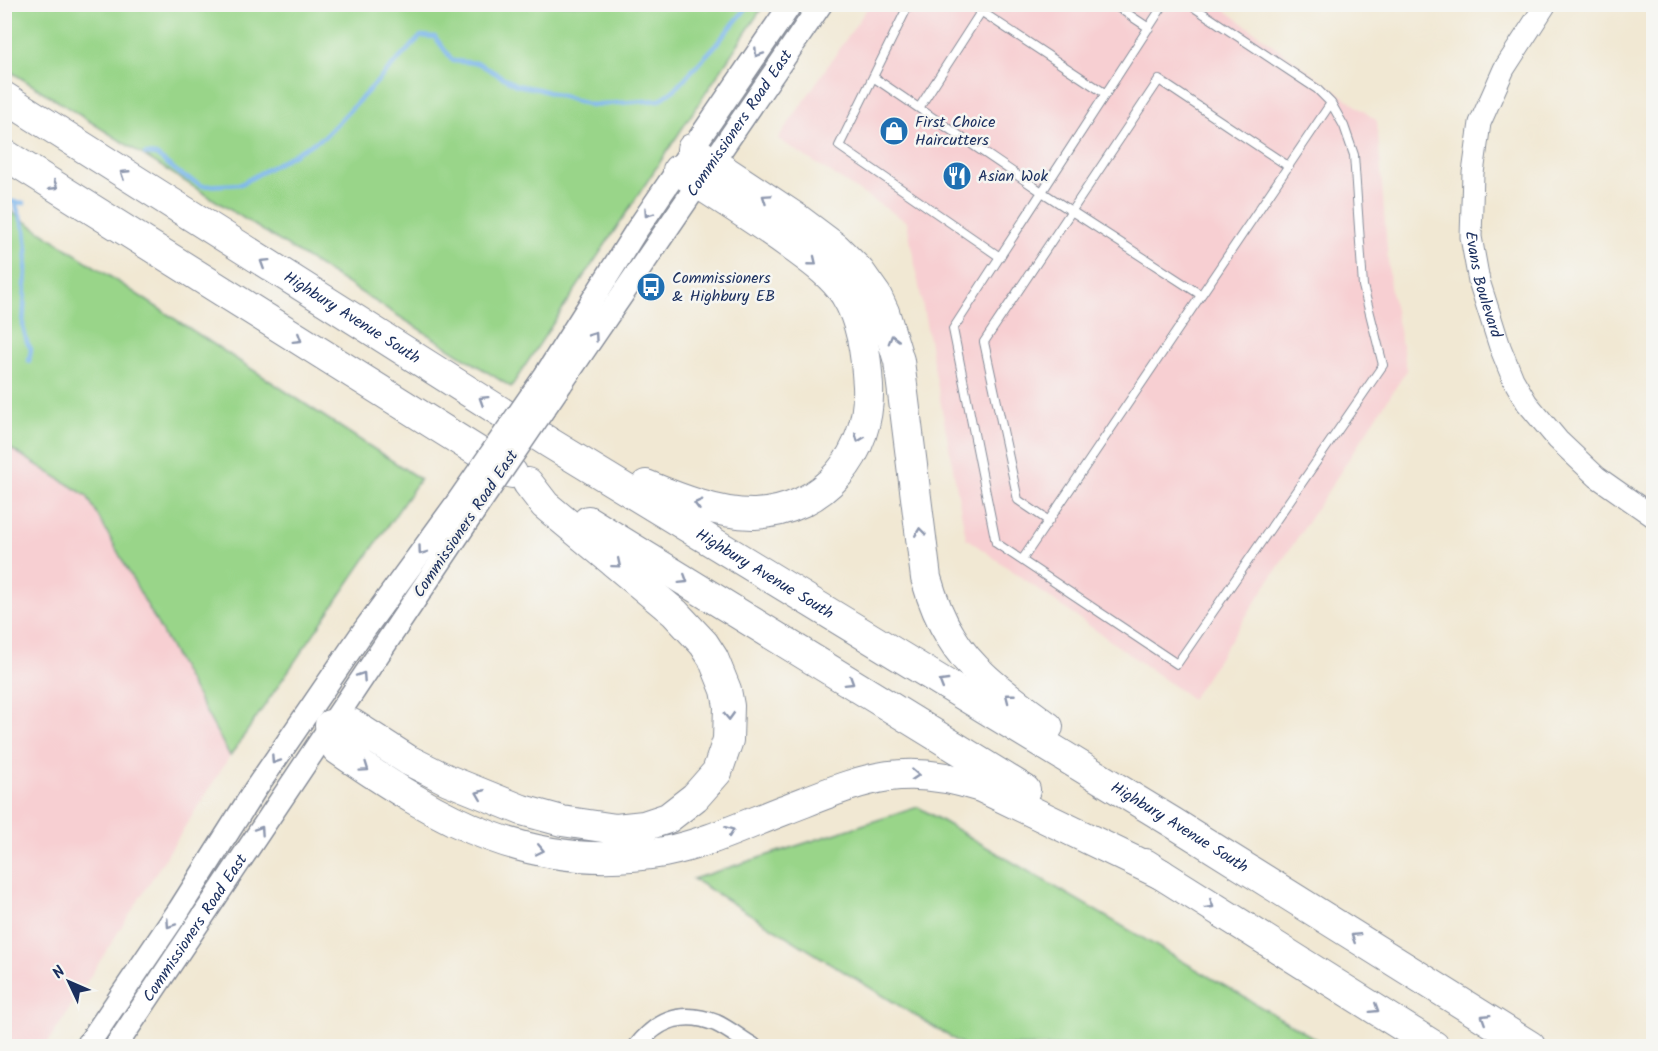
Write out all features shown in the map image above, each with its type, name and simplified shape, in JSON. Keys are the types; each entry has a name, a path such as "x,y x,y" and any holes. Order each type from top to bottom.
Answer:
{"highway":[{"name":"Highbury Avenue South","path":"4,97 550,443 1172,822 1530,1047"},
{"path":"4,154 528,483 1161,874 1434,1047"},
{"path":"550,443 688,501 729,512 755,514 790,507 807,500 837,477 850,459 866,417 868,397 866,355 858,321 846,296 835,281 812,260 696,166"},
{"path":"696,166 796,218 836,248 860,271 884,312 899,361 926,578 936,610 952,640 973,666 998,688 1172,822"},
{"path":"319,718 352,724 408,760 482,795 522,810 562,821 616,829 644,826 668,818 695,797 713,779 724,756 728,740 729,706 726,690 713,658 704,644 675,613 545,505 528,483"},
{"path":"319,718 337,749 395,789 431,810 466,828 508,844 557,854 616,858 666,851 715,837 856,782 890,775 915,774 956,779 981,788 1161,874"}],"main road":[{"name":"Commissioners Road East","path":"116,1047 319,718 465,508 696,166 791,4"},
{"name":"Commissioners Road East","path":"696,166 821,4"},
{"name":"Commissioners Road East","path":"87,1047 179,910 256,788 319,718"}],"street":[{"name":"Evans Boulevard","path":"1546,4 1504,69 1480,123 1473,173 1472,237 1479,281 1500,347 1513,379 1527,403 1558,440 1597,477 1653,517"},
{"path":"637,1047 645,1036 661,1023 685,1016 716,1023 753,1047"}],"lane":[{"path":"909,4 839,146 1000,257"},
{"path":"970,4 984,8 1106,94"},
{"path":"1113,4 1149,28"},
{"path":"1164,4 953,329 996,543 1177,664 1383,365 1363,286 1354,155 1344,126 1331,103 1317,89 1189,4"},
{"path":"919,108 984,8"},
{"path":"873,77 1201,296"},
{"path":"1049,521 1018,500 984,342 1159,80 1288,166"},
{"path":"1023,560 1331,103"}],"shaded area":[{"path":"870,4 1218,5 1377,121 1390,286 1407,370 1192,699 966,538 907,222 778,139"},
{"path":"4,445 87,496 230,756 46,1046 5,1046"}],"green space":[{"path":"4,5 764,5 511,387 5,68"},
{"path":"5,208 420,479 230,756 87,496 5,445"},
{"path":"918,807 1328,1046 965,1046 693,879"}],"waterway":[{"path":"145,154 156,155 183,176 203,186 241,184 324,137 421,36 435,37 453,61 478,63 516,85 538,89 591,105 660,100 674,90 749,5 753,4"},
{"path":"4,201 24,203"},
{"path":"15,203 25,230 27,250 23,327 31,349 29,361"}],"place":[{"name":"First Choice Haircutters","path":"894,131"},
{"name":"Asian Wok","path":"957,176"},
{"name":"Commissioners & Highbury EB","path":"651,287"}]}
